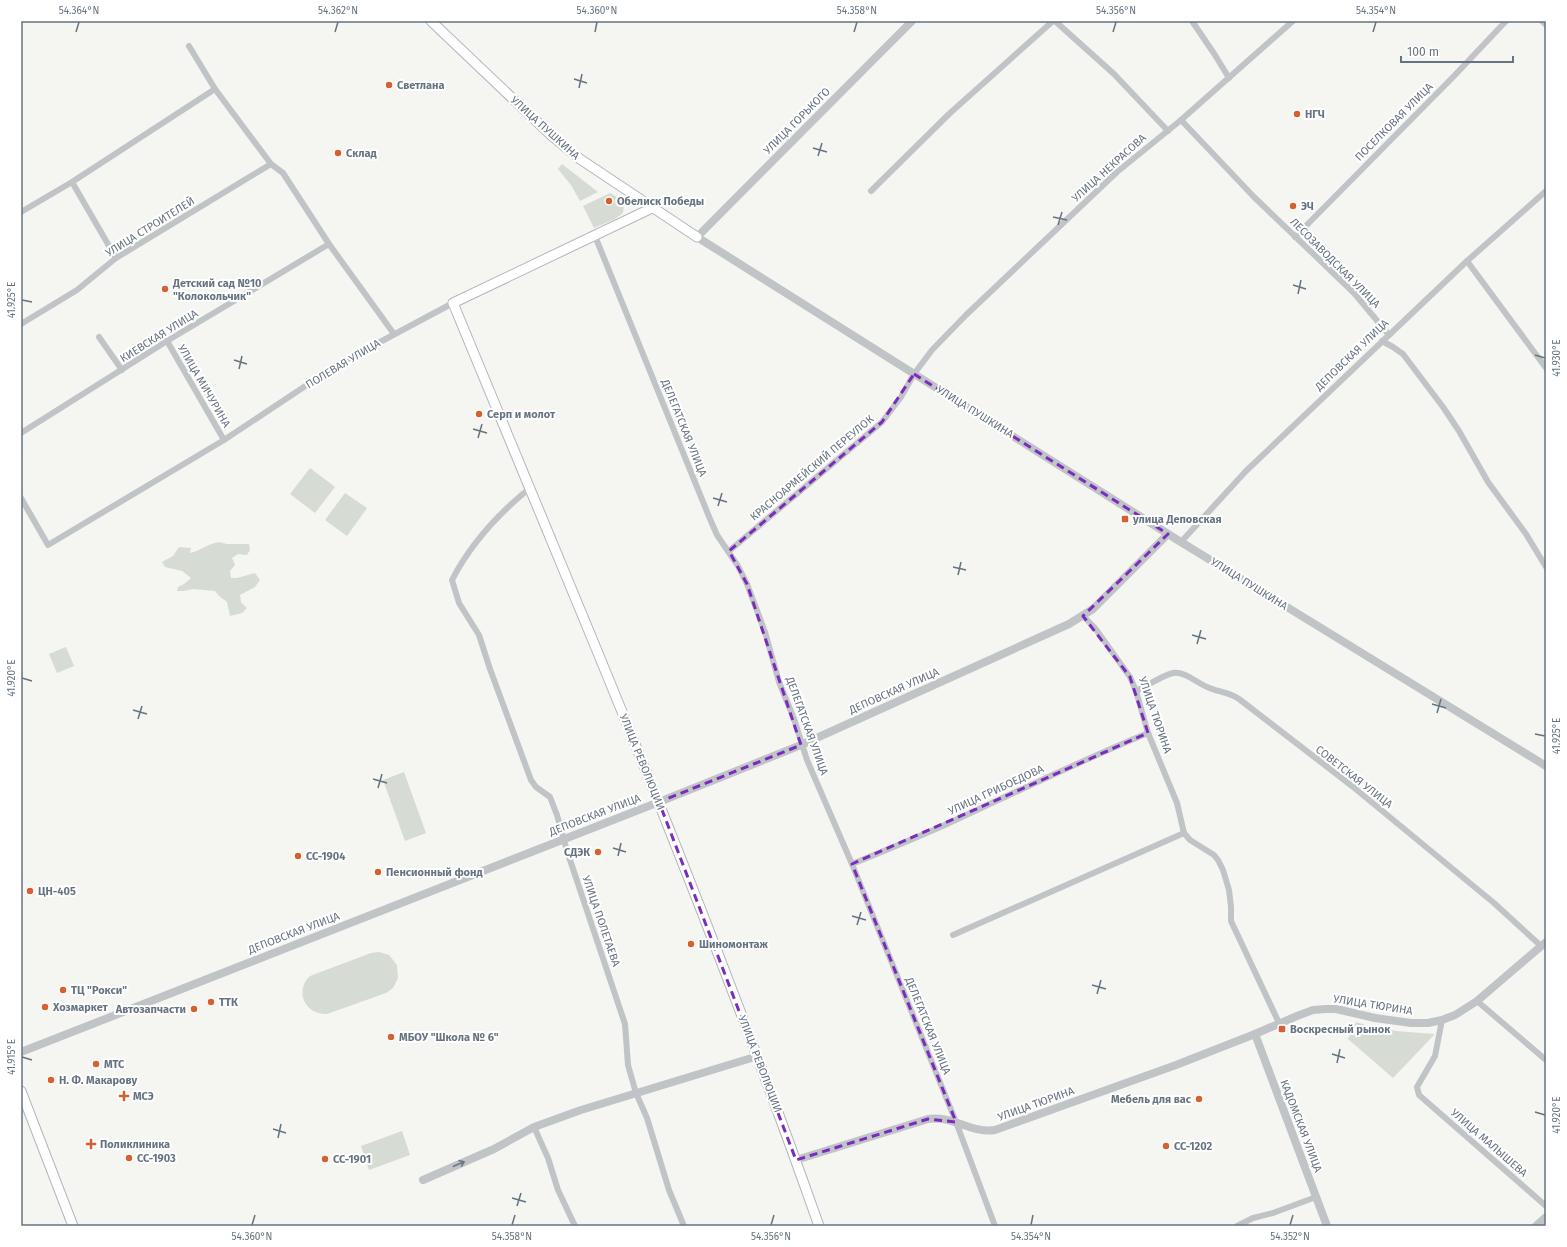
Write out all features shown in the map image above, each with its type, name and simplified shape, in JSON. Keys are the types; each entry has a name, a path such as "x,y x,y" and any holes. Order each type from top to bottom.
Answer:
{"main road":[{"name":"УЛИЦА ПУШКИНА","path":"431,21 552,136 580,159 697,237"},
{"name":"ПОЛЕВАЯ УЛИЦА","path":"453,303 652,208"},
{"name":"УЛИЦА РЕВОЛЮЦИИ","path":"453,303 659,802 758,1056 819,1226"},
{"path":"21,1091 73,1226"}],"street":[{"name":"УЛИЦА ГОРЬКОГО","path":"697,237 912,21"},
{"path":"871,191 949,114 1054,21 1114,74 1168,131"},
{"path":"1192,21 1229,78"},
{"name":"УЛИЦА НЕКРАСОВА","path":"914,374 932,350 951,330 1117,172 1181,120 1293,21"},
{"name":"ПОСЕЛКОВАЯ УЛИЦА","path":"1295,237 1456,75 1506,21"},
{"path":"1542,21 1546,25"},
{"path":"189,46 216,89 271,164 283,173 329,244 394,334"},
{"path":"21,212 72,182 216,89"},
{"name":"ЛЕСОЗАВОДСКАЯ УЛИЦА","path":"1181,120 1254,197 1354,293 1389,335"},
{"name":"УЛИЦА СТРОИТЕЛЕЙ","path":"21,324 77,290 116,258 271,164"},
{"path":"72,182 116,258"},
{"name":"ДЕПОВСКАЯ УЛИЦА","path":"1181,542 1246,471 1467,261 1546,191"},
{"name":"ДЕЛЕГАТСКАЯ УЛИЦА","path":"595,236 710,519 717,535 729,551 747,584 765,632 780,682 802,745 852,864 956,1122 995,1226"},
{"name":"УЛИЦА ПУШКИНА","path":"697,237 1168,534 1546,766"},
{"name":"КИЕВСКАЯ УЛИЦА","path":"21,433 167,341 329,244"},
{"path":"1467,261 1546,368"},
{"name":"ПОЛЕВАЯ УЛИЦА","path":"21,498 48,545 224,440 338,365 453,303"},
{"path":"99,337 122,370"},
{"name":"УЛИЦА МИЧУРИНА","path":"167,341 224,440"},
{"path":"1382,342 1403,354 1443,407 1488,482 1526,534 1546,567"},
{"name":"КРАСНОАРМЕЙСКИЙ ПЕРЕУЛОК","path":"729,551 882,422 901,397 914,374"},
{"name":"УЛИЦА ПОЛЕТАЕВА","path":"530,488 498,516 460,564 452,580 459,603 479,634 490,669 531,780 536,787 550,797 557,815 624,1024 628,1065 636,1093 647,1118 669,1190 684,1226"},
{"name":"ДЕПОВСКАЯ УЛИЦА","path":"21,1052 802,745 1069,624 1083,616 1168,534"},
{"name":"УЛИЦА ТЮРИНА","path":"1083,616 1095,628 1130,677 1136,691 1148,733 1177,803 1184,833"},
{"name":"СОВЕТСКАЯ УЛИЦА","path":"1136,691 1167,675 1177,673 1187,676 1209,688 1226,692 1240,699 1363,795 1544,944"},
{"name":"УЛИЦА ГРИБОЕДОВА","path":"852,864 946,824 1030,784 1148,733"},
{"path":"953,935 1184,833 1190,840 1214,855 1218,860 1229,890 1231,921 1279,1023"},
{"name":"УЛИЦА ТЮРИНА","path":"796,1160 928,1118 944,1118 980,1131 995,1130 1114,1088 1313,1010 1326,1009 1411,1023 1428,1023 1442,1020 1455,1015 1477,1001 1544,944"},
{"path":"1477,1001 1546,1060"},
{"name":"УЛИЦА МАЛЫШЕВА","path":"1442,1020 1435,1056 1417,1087 1419,1095 1546,1206"},
{"name":"КАДОМСКАЯ УЛИЦА","path":"1255,1034 1327,1226"},
{"path":"423,1180 494,1150 534,1127 581,1110 758,1056"},
{"path":"534,1127 548,1158 558,1190 574,1226"},
{"path":"1237,1226 1253,1218 1273,1213 1316,1196"},
{"path":"1536,1226 1546,1217"}],"highlighted area":[{"path":"914,374 1168,534 1083,616 1130,677 1148,733 852,864 956,1122 928,1119 796,1160 659,802 801,745 747,584 729,551 882,422"}],"shaded area":[{"path":"562,164 598,192 580,201 571,185 558,169"},
{"path":"610,193 619,198 623,203 623,213 615,219 594,228 583,206"},
{"path":"310,468 335,487 315,513 290,494"},
{"path":"345,493 367,508 347,536 325,520"},
{"path":"219,542 227,544 249,544 250,550 247,555 238,554 232,558 235,565 230,571 231,578 237,578 255,573 260,580 255,587 240,595 241,602 247,608 242,613 230,616 227,602 215,591 193,589 177,591 178,587 191,578 182,571 165,567 162,562 173,556 179,547 191,548 190,553"},
{"path":"66,647 74,666 57,673 49,654"},
{"path":"404,772 426,833 405,841 383,780"},
{"path":"379,952 389,955 397,965 398,978 393,988 386,993 327,1014 313,1011 304,1001 303,988 305,982 310,976 371,953"},
{"path":"1356,1022 1385,1029 1435,1034 1393,1078 1348,1039"},
{"path":"402,1131 410,1155 369,1170 361,1146"}],"place":[{"name":"Светлана","path":"389,85"},
{"name":"НГЧ","path":"1297,114"},
{"name":"Склад","path":"338,153"},
{"name":"Обелиск Победы","path":"609,201"},
{"name":"ЭЧ","path":"1293,206"},
{"name":"Детский сад №10 \"Колокольчик\"","path":"165,289"},
{"name":"Серп и молот","path":"479,414"},
{"name":"улица Деповская","path":"1125,519"},
{"name":"СДЭК","path":"598,852"},
{"name":"СС-1904","path":"298,856"},
{"name":"Пенсионный фонд","path":"378,872"},
{"name":"ЦН-405","path":"30,891"},
{"name":"Шиномонтаж","path":"691,944"},
{"name":"ТЦ \"Рокси\"","path":"63,990"},
{"name":"ТТК","path":"211,1002"},
{"name":"Хозмаркет","path":"45,1007"},
{"name":"Автозапчасти","path":"194,1009"},
{"name":"Воскресный рынок","path":"1282,1029"},
{"name":"МБОУ \"Школа № 6\"","path":"391,1037"},
{"name":"МТС","path":"96,1064"},
{"name":"Н. Ф. Макарову","path":"51,1080"},
{"name":"МСЭ","path":"124,1096"},
{"name":"Мебель для вас","path":"1199,1099"},
{"name":"Поликлиника","path":"91,1144"},
{"name":"СС-1202","path":"1166,1146"},
{"name":"СС-1903","path":"129,1158"},
{"name":"СС-1901","path":"325,1159"}]}
